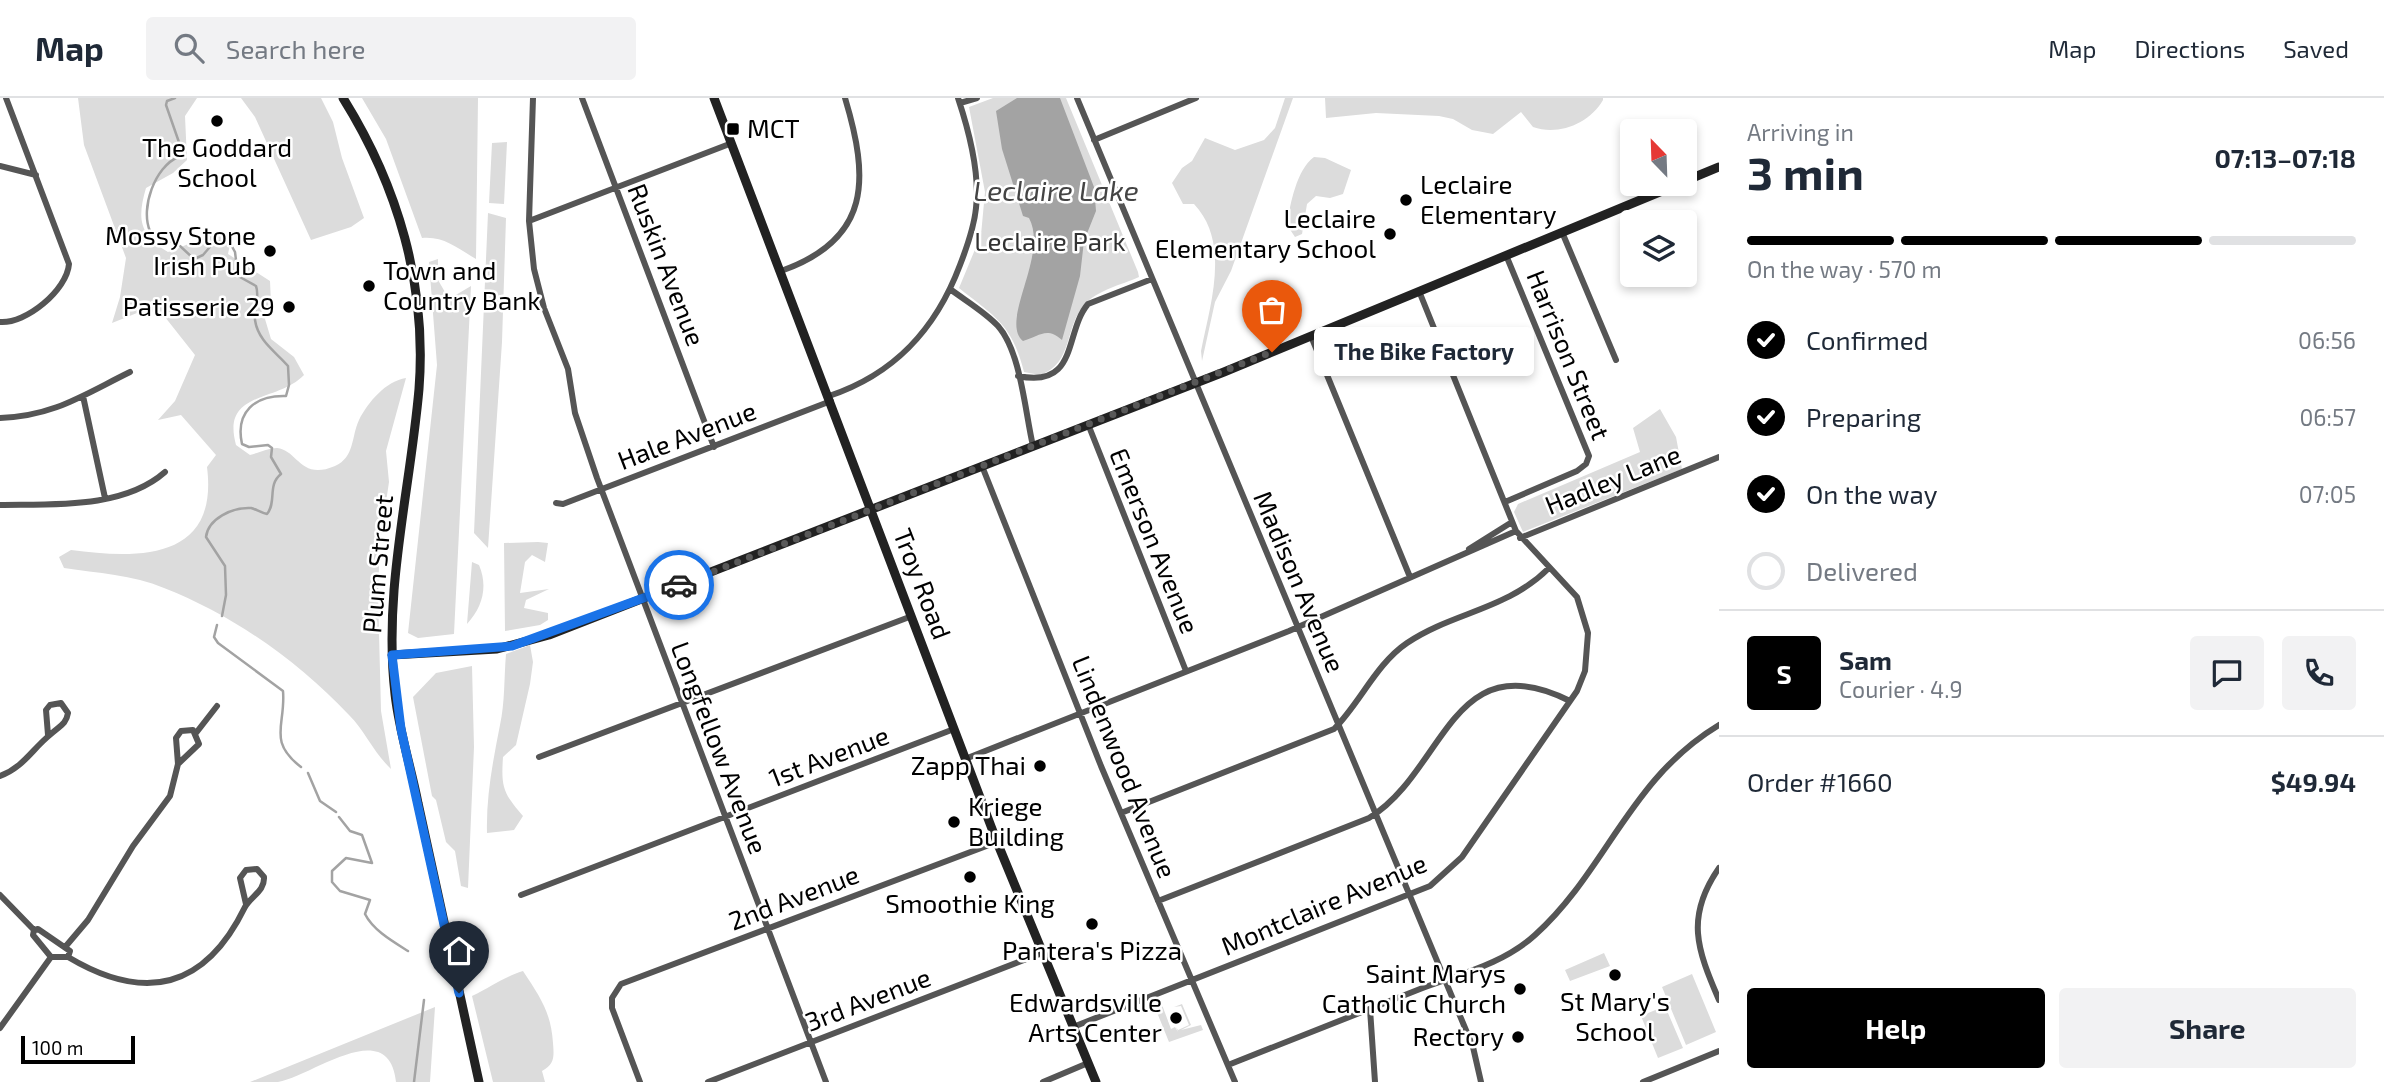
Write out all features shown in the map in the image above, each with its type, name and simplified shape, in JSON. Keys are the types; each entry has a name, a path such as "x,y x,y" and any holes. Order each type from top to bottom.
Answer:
{"main road":[{"name":"Plum Street","path":"343,98 378,161 397,208 409,252 419,309 419,388 396,555 392,655 401,729 479,1082"},
{"name":"Troy Road","path":"715,98 997,842 1096,1082"},
{"path":"1698,176 1719,167"},
{"path":"392,655 512,646 642,599 1195,383 1650,196"}],"street":[{"path":"0,322 12,322 30,315 63,282 69,271 69,258 6,98"},
{"name":"Longfellow Avenue","path":"533,98 530,221 538,290 565,361 575,413 601,490 826,1082"},
{"name":"Ruskin Avenue","path":"582,98 714,447"},
{"path":"781,271 804,263 827,249 843,233 856,210 860,170 845,98"},
{"path":"959,101 977,98"},
{"name":"Madison Avenue","path":"1077,98 1446,980 1473,1046 1481,1082"},
{"path":"1094,140 1196,98"},
{"name":"Hale Avenue","path":"556,503 563,504 601,490 830,399 874,377 907,352 927,328 950,289 968,243 976,209 975,177 959,101"},
{"path":"530,221 732,143"},
{"path":"0,166 36,175"},
{"path":"1562,232 1616,360"},
{"name":"Harrison Street","path":"1505,502 1577,471 1586,464 1589,456 1506,255"},
{"path":"1018,376 1039,378 1054,372 1067,355 1081,315 1088,304 1152,279"},
{"path":"950,289 1000,328 1011,347 1033,446"},
{"path":"1419,291 1518,535"},
{"path":"1311,336 1410,577"},
{"path":"0,418 40,415 130,372"},
{"path":"83,396 105,498"},
{"name":"Emerson Avenue","path":"1088,424 1186,671"},
{"name":"Hadley Lane","path":"1465,552 1518,535 1719,457"},
{"name":"Lindenwood Avenue","path":"982,466 1079,712 1235,1082"},
{"path":"0,505 78,503 105,498 153,483 165,472"},
{"path":"965,759 1297,626 1465,552 1513,522"},
{"name":"Montclaire Avenue","path":"1073,1027 1410,895 1436,881 1462,857 1570,701 1585,671 1588,633 1577,597 1518,535"},
{"path":"1121,813 1330,731 1339,724 1385,663 1404,645 1512,597 1549,568"},
{"path":"539,757 912,616"},
{"path":"1158,901 1376,814 1400,794 1456,713 1476,698 1496,689 1523,685 1550,691 1570,701"},
{"path":"0,776 24,763 48,735 67,719 68,711 62,704 52,704 46,710 48,735"},
{"path":"196,733 217,706"},
{"path":"1228,1065 1500,958 1534,936 1572,892 1655,777 1684,748 1719,725"},
{"path":"66,946 88,920 141,835 170,796 178,764 177,736 187,729 196,733 200,740 197,748 178,764"},
{"name":"1st Avenue","path":"521,895 954,729"},
{"name":"2nd Avenue","path":"640,1082 612,1008 612,998 625,982 997,842"},
{"path":"1719,868 1702,896 1697,930 1702,960 1719,1000"},
{"path":"51,957 68,957 91,970 124,982 152,984 177,979 199,967 219,949 246,904 263,885 264,877 257,869 246,870 240,878 246,904"},
{"path":"0,895 34,930 41,930 66,946 70,950 68,957"},
{"path":"34,930 33,935 51,957"},
{"name":"3rd Avenue","path":"708,1082 1042,953"},
{"path":"0,1028 51,957"},
{"path":"1370,1009 1375,1082"},
{"path":"1643,1082 1719,1051"},
{"path":"1044,1082 1088,1063"}],"green space":[{"path":"78,98 197,98 185,116 187,160 173,173 146,188 141,217 143,225 151,239 168,252 222,231 232,234 228,254 270,281 271,303 265,319 271,339 294,357 304,375 293,384 244,406 236,415 236,445 250,455 274,448 284,450 314,470 335,466 349,452 359,420 367,406 391,383 406,378 386,451 389,482 380,542 378,593 381,711 391,769 355,721 329,695 286,658 239,626 190,599 140,580 64,568 59,557 71,550 122,554 147,552 169,547 187,537 200,521 207,498 207,467 216,455 181,415 158,420 175,401 195,355 161,312 142,311 112,323 120,297 126,258 84,145"},
{"path":"241,98 321,98 333,122 342,158 364,218 351,227 311,240 255,117"},
{"path":"362,98 478,98 476,259 444,241 422,238 386,139"},
{"name":"Leclaire Park","path":"993,98 1066,98 1139,277 1090,299 1078,313 1064,353 1051,369 1040,375 1024,372 1008,332 959,288 981,235 985,192 969,107"},
{"path":"1285,98 1293,98 1231,271 1215,302 1202,361 1201,351 1215,275 1212,237 1194,204 1183,204 1172,183 1182,168 1192,161 1205,138 1235,150 1264,140 1275,128"},
{"path":"1325,98 1603,100 1590,116 1572,126 1553,130 1533,127 1521,112 1493,134 1472,130 1453,119 1439,116 1376,113 1326,118"},
{"path":"507,142 504,204 489,203 492,143"},
{"path":"1314,157 1325,158 1351,170 1343,194 1330,198 1316,196 1307,204 1302,234 1295,237 1287,225 1292,197 1303,170"},
{"path":"488,213 506,218 502,342 488,548 474,533"},
{"path":"438,259 438,280 449,299 471,286 454,634 418,638 408,633 437,365 429,262"},
{"path":"1660,409 1676,437 1682,469 1523,532 1514,512 1518,504 1640,452 1633,428"},
{"path":"504,543 548,543 545,562 532,555 525,562 520,593 549,589 526,600 524,608 548,613 548,620 540,625 505,631"},
{"path":"472,562 479,565 483,588 477,611 467,624"},
{"path":"530,645 533,662 530,684 516,745 503,757 502,767 505,789 523,816 514,830 487,833 489,792 503,708 506,654"},
{"path":"472,666 474,747 468,888 461,886 455,851 446,842 436,800 432,796 413,697 436,673"},
{"path":"1604,953 1610,966 1570,981 1565,970"},
{"path":"523,971 547,1013 552,1032 553,1059 542,1071 545,1082 493,1082 472,996"},
{"path":"1692,974 1716,1032 1686,1045 1662,987"},
{"path":"1161,1002 1171,1029 1175,1027 1178,1032 1176,1027 1178,1030 1189,1025 1181,1006 1174,1007 1182,1004 1191,1025 1181,1030 1201,1025 1203,1030 1169,1042 1154,1005"},
{"path":"1665,1006 1683,1048 1658,1058 1641,1016"},
{"path":"435,1007 430,1082 396,1082 390,1062 379,1052 365,1051 347,1054 278,1082 250,1082"}],"water":[{"name":"Leclaire Lake","path":"1017,98 1060,98 1094,187 1096,211 1084,241 1080,276 1062,340 1047,333 1023,341 1017,331 1034,233 1029,218 1023,216 1002,149 996,111"}],"waterway":[{"path":"175,98 167,101 166,105 181,148 178,157 163,170 152,189 147,211 150,231 180,246 194,259 203,255 215,241 230,243 235,252 238,276 256,286 255,320 260,334 288,366 289,385 286,396 275,396 257,402 245,414 242,423 242,444 249,447 268,445 272,448 271,457 281,474 274,483 270,509 267,514 244,508 222,515 211,525 206,537 225,566 226,595 222,616"},
{"path":"217,625 214,637 218,643 283,691 281,740 284,749 301,767"},
{"path":"308,773 320,801 336,812"},
{"path":"339,817 350,831 362,835 372,863 346,858 332,871 332,882 340,891 370,900 365,914 368,920 408,951"},
{"path":"414,1082 424,1000"}],"way so far":[{"path":"679,585 1272,352"}],"place":[{"name":"The Goddard School","path":"217,121"},
{"name":"MCT","path":"733,129"},
{"name":"Leclaire Elementary","path":"1406,200"},
{"name":"Leclaire Elementary School","path":"1390,234"},
{"name":"Mossy Stone Irish Pub","path":"270,251"},
{"name":"Town and Country Bank","path":"369,286"},
{"name":"Patisserie 29","path":"289,307"},
{"name":"The Bike Factory","path":"1272,352"},
{"name":"Zapp Thai","path":"1040,766"},
{"name":"Kriege Building","path":"954,822"},
{"name":"Smoothie King","path":"970,877"},
{"name":"Pantera's Pizza","path":"1092,924"},
{"name":"St Mary's School","path":"1615,975"},
{"name":"Saint Marys Catholic Church","path":"1520,989"},
{"name":"Edwardsville Arts Center","path":"1176,1018"},
{"name":"Rectory","path":"1518,1037"}],"route":[{"path":"459,993 401,729 392,655 481,651 512,646 549,635 679,585"}]}
